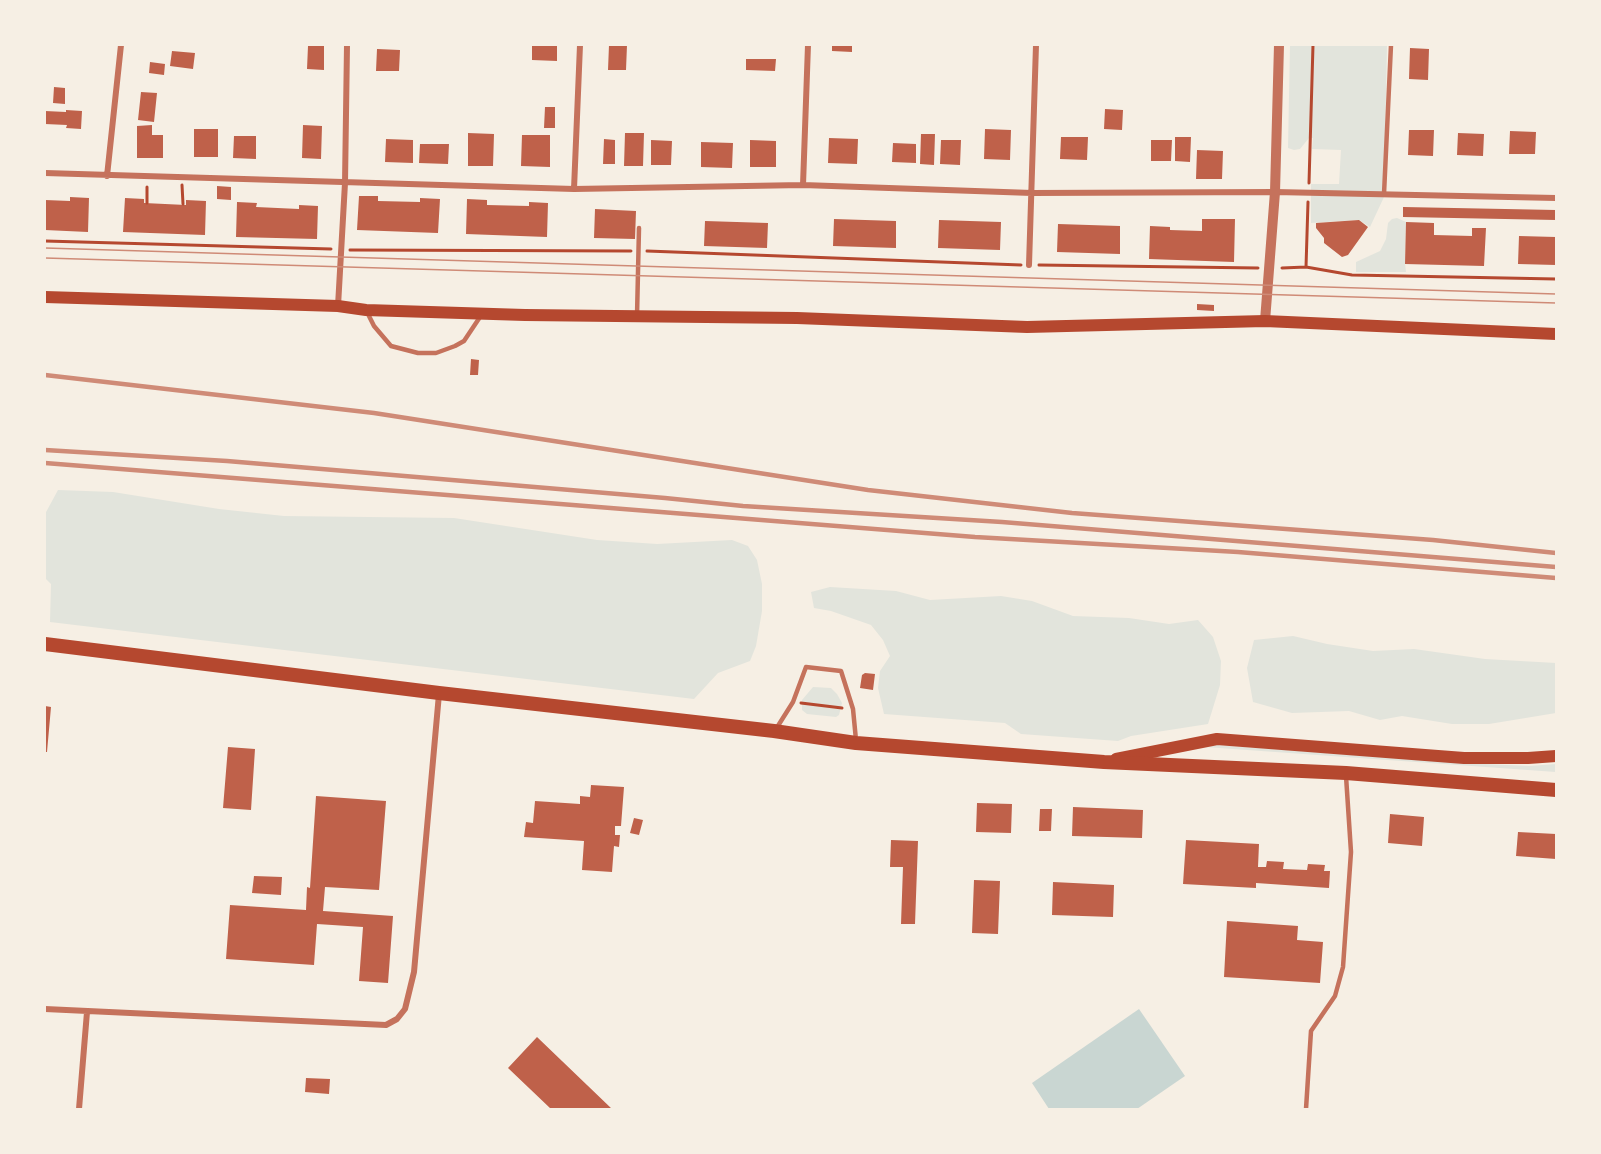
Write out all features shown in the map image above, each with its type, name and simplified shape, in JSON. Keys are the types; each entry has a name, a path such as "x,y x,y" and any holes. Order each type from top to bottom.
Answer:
{"main road":[{"path":"45,297 338,306 366,310 797,318 1027,327 1265,321 1556,334"},
{"path":"45,644 439,693 774,731 856,743 1104,762 1346,773 1556,790"},
{"path":"1104,762 1217,739 1464,758 1556,756"}],"street":[{"path":"107,176 121,45"},
{"path":"338,306 345,183 347,45"},
{"path":"574,189 580,45"},
{"path":"803,185 808,45"},
{"path":"1029,265 1036,45"},
{"path":"1265,321 1275,192 1279,45"},
{"path":"45,173 574,189 803,185 1032,193 1308,192 1556,198"},
{"path":"45,1009 386,1025 397,1019 405,1009 414,972 439,693"},
{"path":"79,1109 87,1012"}],"lane":[{"path":"1384,194 1391,45"},
{"path":"637,316 639,228"},
{"path":"366,310 374,326 391,346 418,353 436,353 464,341 483,313"},
{"path":"774,731 793,702 806,667 841,672 853,709 856,743"},
{"path":"1306,1109 1311,1031 1335,996 1343,967 1351,852 1346,773"}],"path":[{"path":"1306,267 1313,45"},
{"path":"147,203 148,177"},
{"path":"182,178 183,204"},
{"path":"45,241 341,250 638,251 1029,265 1306,267 1352,274 1556,279"},
{"path":"793,702 853,709"}],"shaded area":[{"path":"1290,45 1387,45 1384,197 1370,227 1359,220 1311,223 1311,184 1339,184 1341,150 1312,149 1313,138 1309,138 1300,149 1288,148"},
{"path":"1397,218 1406,222 1406,272 1356,272 1356,262 1380,251 1386,239 1388,223"},
{"path":"58,490 113,492 219,509 284,516 454,518 597,540 657,544 732,540 748,546 757,560 762,584 762,611 756,646 750,661 718,673 694,699 50,622 51,584 45,578 45,514"},
{"path":"830,587 896,591 930,600 1001,596 1032,601 1073,616 1129,618 1169,624 1198,620 1213,637 1221,661 1220,685 1208,724 1131,736 1118,741 1021,734 1005,723 884,714 878,688 880,671 890,656 883,640 871,625 831,611 814,608 811,592"},
{"path":"1293,636 1373,651 1414,649 1485,659 1556,663 1556,713 1489,724 1452,724 1402,716 1380,720 1349,711 1292,713 1253,702 1247,668 1254,640"},
{"path":"813,687 831,688 837,694 842,703 839,715 836,717 807,714 802,710 802,700"},
{"path":"1217,745 1464,763 1529,766 1556,764 1556,772 1205,747"},
{"path":"1139,1009 1185,1076 1137,1109 1049,1109 1032,1083"}],"building":[{"path":"532,45 557,45 557,61 532,60"},
{"path":"609,45 627,45 626,70 608,70"},
{"path":"832,45 852,45 852,52 832,51"},
{"path":"308,46 324,46 324,70 307,69"},
{"path":"1410,48 1429,49 1428,80 1409,79"},
{"path":"377,49 400,50 399,71 376,71"},
{"path":"172,51 195,53 193,69 170,66"},
{"path":"746,59 776,59 775,71 746,70"},
{"path":"150,62 165,64 164,75 149,73"},
{"path":"54,87 65,88 65,104 53,103"},
{"path":"141,92 157,93 154,122 138,120"},
{"path":"545,107 555,107 555,128 544,128"},
{"path":"1105,109 1123,110 1122,130 1104,129"},
{"path":"66,110 82,111 81,129 66,128 67,125 45,124 45,111 66,112"},
{"path":"152,125 152,135 163,135 163,158 137,158 137,126"},
{"path":"303,125 322,126 321,159 302,158"},
{"path":"194,129 218,129 218,157 194,157"},
{"path":"985,129 1011,130 1010,160 984,159"},
{"path":"1409,130 1434,130 1433,156 1408,155"},
{"path":"1510,131 1536,132 1535,154 1509,154"},
{"path":"468,133 494,134 493,166 468,166"},
{"path":"625,133 644,133 643,166 624,166"},
{"path":"1458,133 1484,134 1483,156 1457,155"},
{"path":"921,134 935,134 934,165 920,164"},
{"path":"522,135 550,135 550,167 521,166"},
{"path":"234,136 256,136 256,159 233,158"},
{"path":"1061,137 1088,137 1087,160 1060,159"},
{"path":"1175,137 1191,137 1190,162 1175,161"},
{"path":"829,138 858,139 857,164 828,163"},
{"path":"386,139 413,140 413,163 385,162"},
{"path":"604,139 615,140 615,164 603,164"},
{"path":"651,140 672,141 671,165 651,165"},
{"path":"750,140 776,141 776,167 750,167"},
{"path":"941,140 961,140 960,165 940,164"},
{"path":"1151,140 1172,140 1171,161 1151,161"},
{"path":"701,142 733,143 732,168 701,167"},
{"path":"893,143 916,144 916,163 892,162"},
{"path":"420,144 449,144 448,164 419,163"},
{"path":"1197,150 1223,151 1222,179 1196,179"},
{"path":"217,186 231,187 231,200 217,199"},
{"path":"359,196 378,196 378,201 420,202 420,198 440,199 438,233 357,230"},
{"path":"70,197 89,198 88,232 45,230 45,200 70,201"},
{"path":"125,198 144,199 144,203 186,205 186,200 206,201 205,235 123,232"},
{"path":"467,199 487,200 487,205 529,206 529,202 548,203 547,237 466,234"},
{"path":"237,202 257,203 256,207 299,209 299,205 318,206 317,239 236,237"},
{"path":"1403,207 1556,210 1556,220 1403,217"},
{"path":"595,209 636,211 635,239 594,238"},
{"path":"834,219 896,221 896,248 833,246"},
{"path":"1202,219 1235,219 1234,262 1149,259 1150,226 1170,227 1170,230 1202,231"},
{"path":"939,220 1001,222 1000,250 938,248"},
{"path":"1359,220 1368,227 1348,255 1342,257 1324,243 1324,238 1316,228 1316,223"},
{"path":"705,221 768,223 767,248 704,246"},
{"path":"1406,222 1434,223 1434,235 1472,236 1472,228 1486,228 1484,266 1405,264"},
{"path":"1058,224 1120,226 1120,254 1057,252"},
{"path":"1519,236 1556,237 1556,265 1518,264"},
{"path":"1197,304 1214,305 1214,311 1197,310"},
{"path":"471,359 479,360 478,375 470,375"},
{"path":"875,674 873,690 860,688 862,675"},
{"path":"45,706 51,707 47,752 45,752"},
{"path":"228,747 255,749 251,810 223,808"},
{"path":"591,785 624,787 621,826 615,826 615,835 620,835 619,847 614,846 612,872 582,870 584,841 524,837 526,822 533,823 535,801 580,804 580,796 590,797"},
{"path":"316,796 386,801 379,890 325,887 323,911 393,916 388,983 359,981 363,927 317,924 314,965 226,959 230,905 306,910 307,887 310,888"},
{"path":"977,803 1012,804 1011,833 976,832"},
{"path":"1073,807 1143,810 1142,838 1072,836"},
{"path":"1040,809 1052,809 1051,831 1039,831"},
{"path":"1390,814 1424,817 1422,846 1388,843"},
{"path":"634,818 643,820 639,835 630,833"},
{"path":"1518,832 1556,834 1556,859 1516,856"},
{"path":"891,840 918,841 915,924 901,924 903,867 890,867"},
{"path":"1186,840 1259,844 1258,867 1266,867 1267,861 1284,862 1283,869 1307,870 1308,864 1325,865 1324,871 1330,871 1329,888 1256,883 1256,888 1183,884"},
{"path":"254,876 282,877 281,895 252,893"},
{"path":"974,880 1000,881 998,934 972,933"},
{"path":"1053,882 1114,885 1113,917 1052,915"},
{"path":"1227,921 1298,926 1297,940 1323,942 1320,983 1224,977"},
{"path":"537,1037 612,1109 551,1109 508,1068"},
{"path":"306,1078 330,1079 329,1094 305,1092"}],"tram line":[{"path":"45,248 1556,294"},
{"path":"45,258 1556,303"}],"railway":[{"path":"45,375 374,413 868,490 1072,513 1433,540 1556,553"},
{"path":"45,450 227,461 743,506 1002,522 1556,567"},
{"path":"45,463 975,537 1238,552 1556,578"}]}
